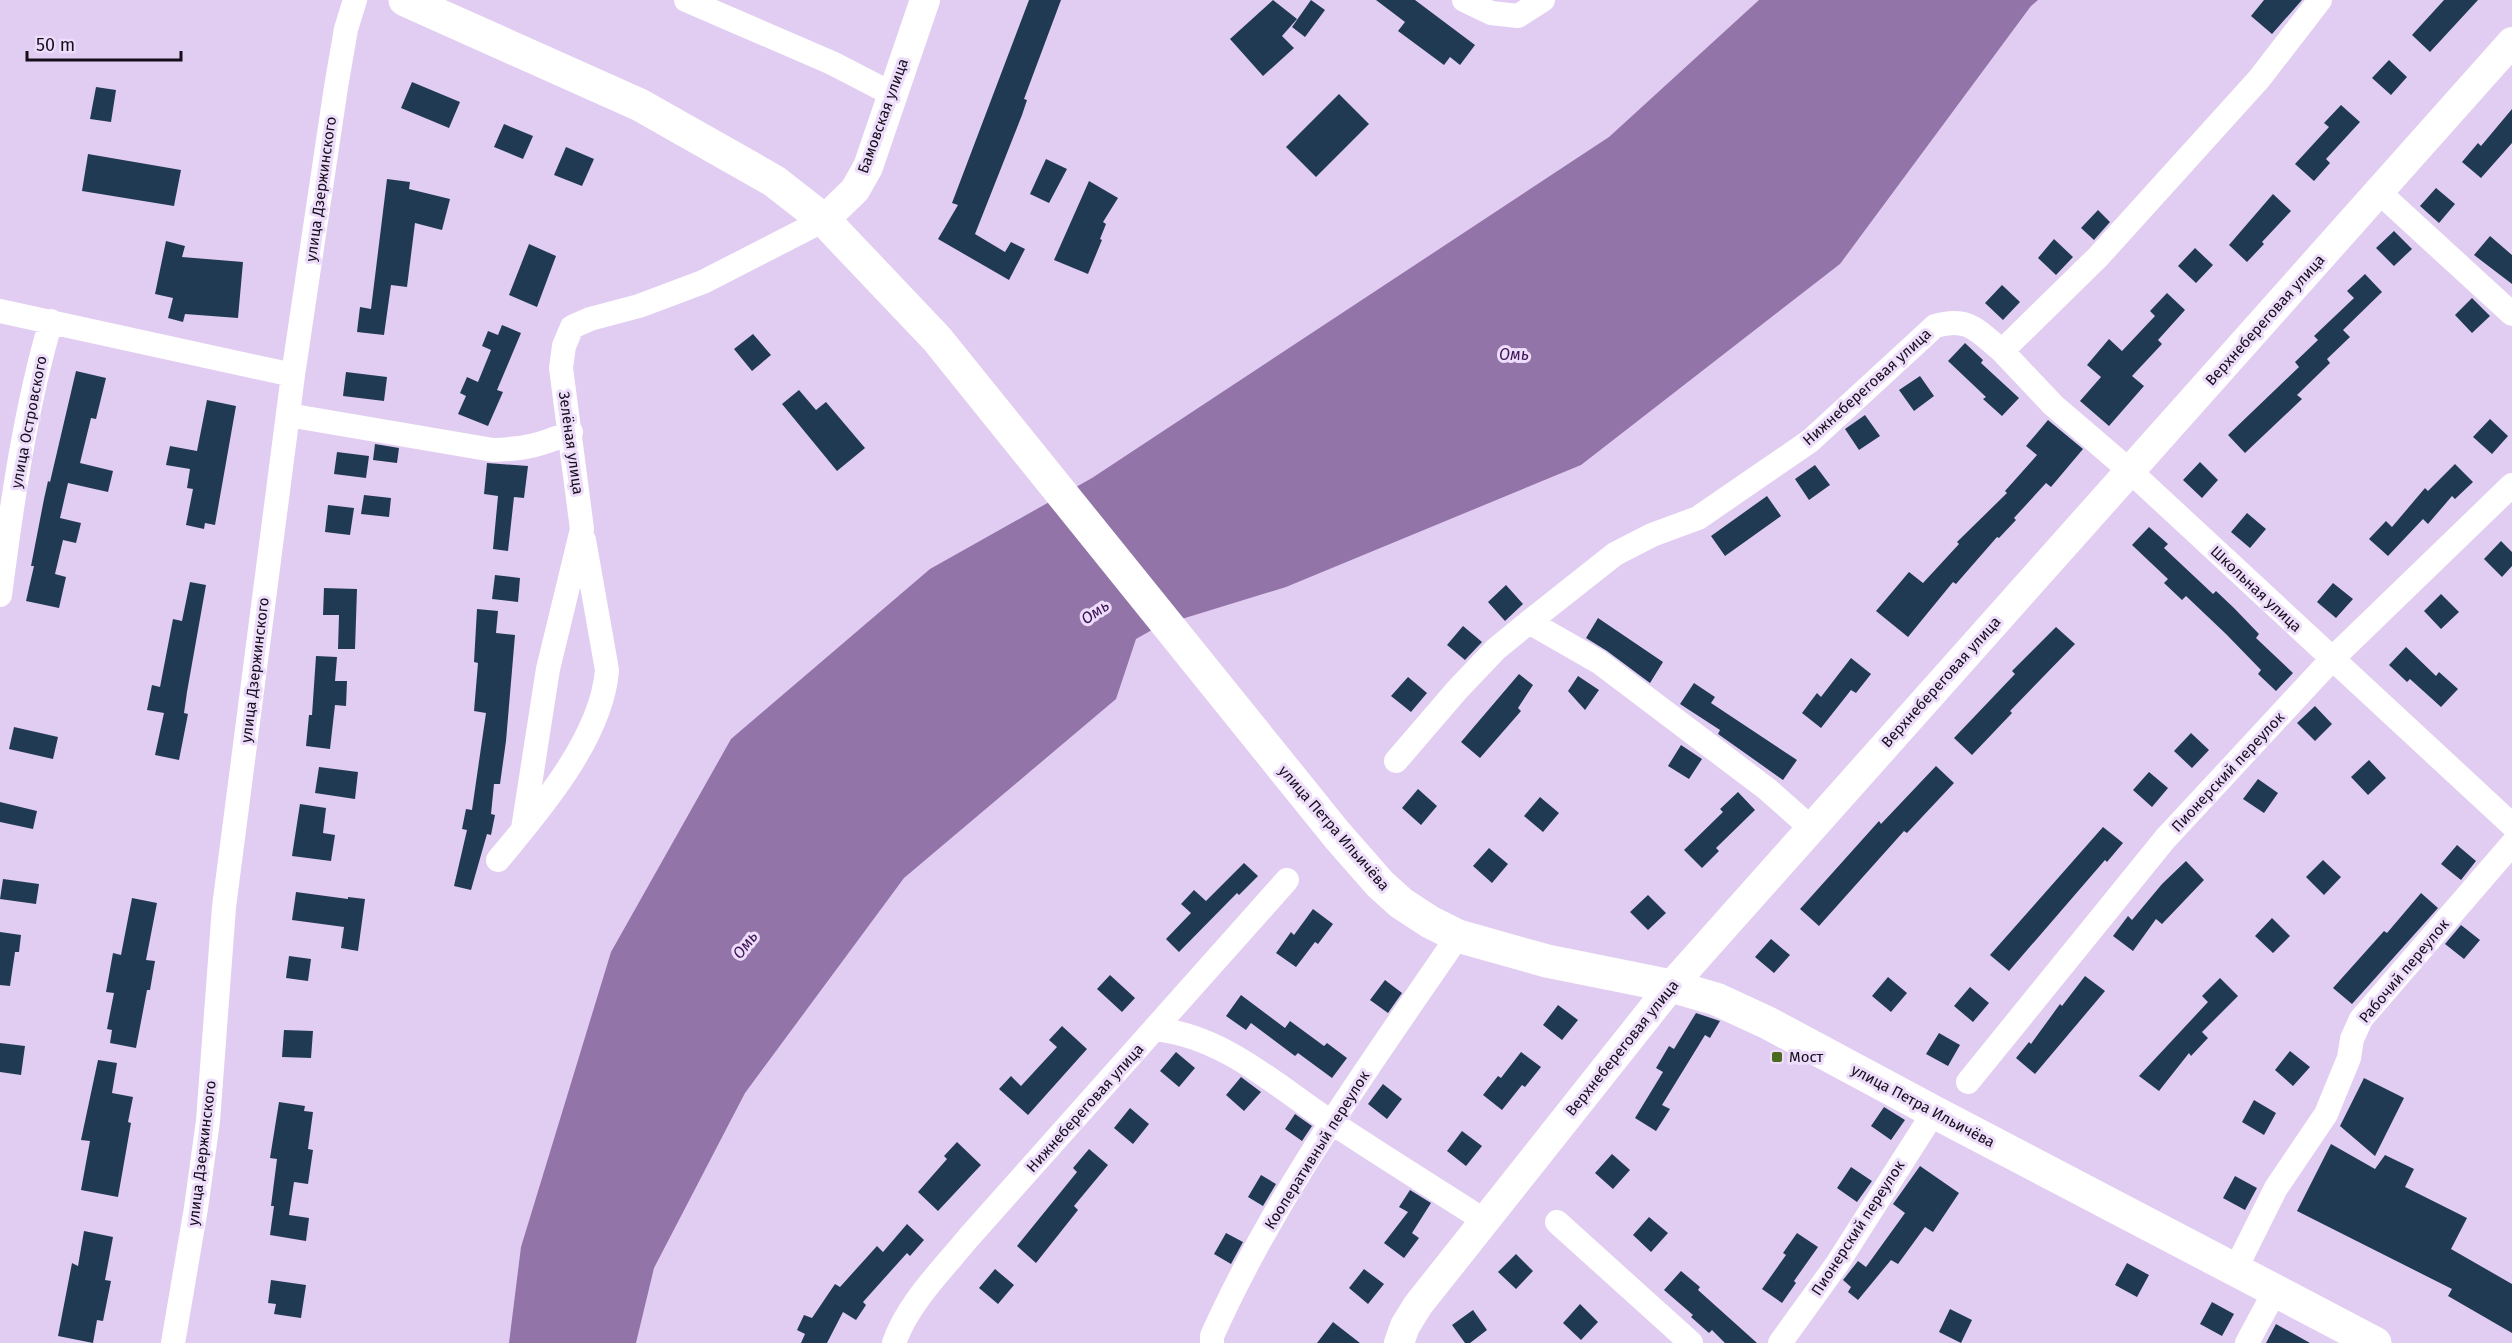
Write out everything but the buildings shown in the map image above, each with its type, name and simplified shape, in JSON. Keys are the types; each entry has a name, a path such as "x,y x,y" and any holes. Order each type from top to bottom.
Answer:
{"main road":[{"name":"улица Петра Ильичёва","path":"405,0 640,105 774,181 824,220 937,339 1249,727 1380,884 1401,903 1430,922 1458,936 1547,962 1671,986 1716,999 1768,1023 2375,1343"}],"street":[{"name":"улица Дзержинского","path":"173,1343 208,1121 224,907 293,375 336,87 346,29 355,0"},
{"path":"686,0 832,63 892,94"},
{"name":"Бамовская улица","path":"824,220 855,190 864,175 925,0"},
{"path":"1464,0 1491,13 1518,16 1543,0"},
{"path":"2002,351 2098,257 2259,79 2320,0"},
{"name":"Верхнебереговая улица","path":"1399,1343 1405,1326 1418,1305 1671,986 2512,42"},
{"path":"2379,193 2512,314"},
{"name":"Зелёная улица","path":"523,829 548,669 582,529 561,368 564,346 572,327 590,319 639,306 703,282 824,220"},
{"path":"0,311 293,375"},
{"name":"улица Островского","path":"0,595 35,375 51,321"},
{"name":"Нижнебереговая улица","path":"1396,761 1496,649 1529,622 1615,554 1698,518 1810,441 1935,326 1951,321 1970,325 2002,351"},
{"name":"Школьная улица","path":"2002,351 2053,405 2130,471 2512,825"},
{"path":"288,415 493,450 522,449 546,443 571,432"},
{"name":"Пионерский переулок","path":"1968,1082 2165,839 2332,659 2512,485"},
{"path":"498,860 566,773 599,710 606,690 607,670 582,529"},
{"path":"1529,622 1599,662 1767,789 1811,828"},
{"name":"Рабочий переулок","path":"2235,1270 2276,1188 2326,1114 2349,1058 2352,1039 2361,1019 2512,844"},
{"name":"Нижнебереговая улица","path":"894,1343 899,1327 937,1276 1287,880"},
{"name":"Кооперативный переулок","path":"1212,1343 1212,1336 1234,1287 1331,1122 1458,936"},
{"path":"1156,1029 1198,1037 1232,1054 1331,1122 1485,1221"},
{"name":"Пионерский переулок","path":"1780,1343 1837,1264 1934,1112"},
{"path":"1557,1222 1691,1343"},
{"path":"2247,1343 2275,1291"}],"water":[{"name":"Омь","path":"1759,0 2038,0 2031,6 1840,264 1581,465 1286,587 1159,626 1136,639 1116,699 904,878 745,1093 654,1268 636,1343 509,1343 521,1247 611,952 731,739 930,569 1092,478 1609,137"}],"place":[{"name":"Мост","path":"1777,1057"}]}
